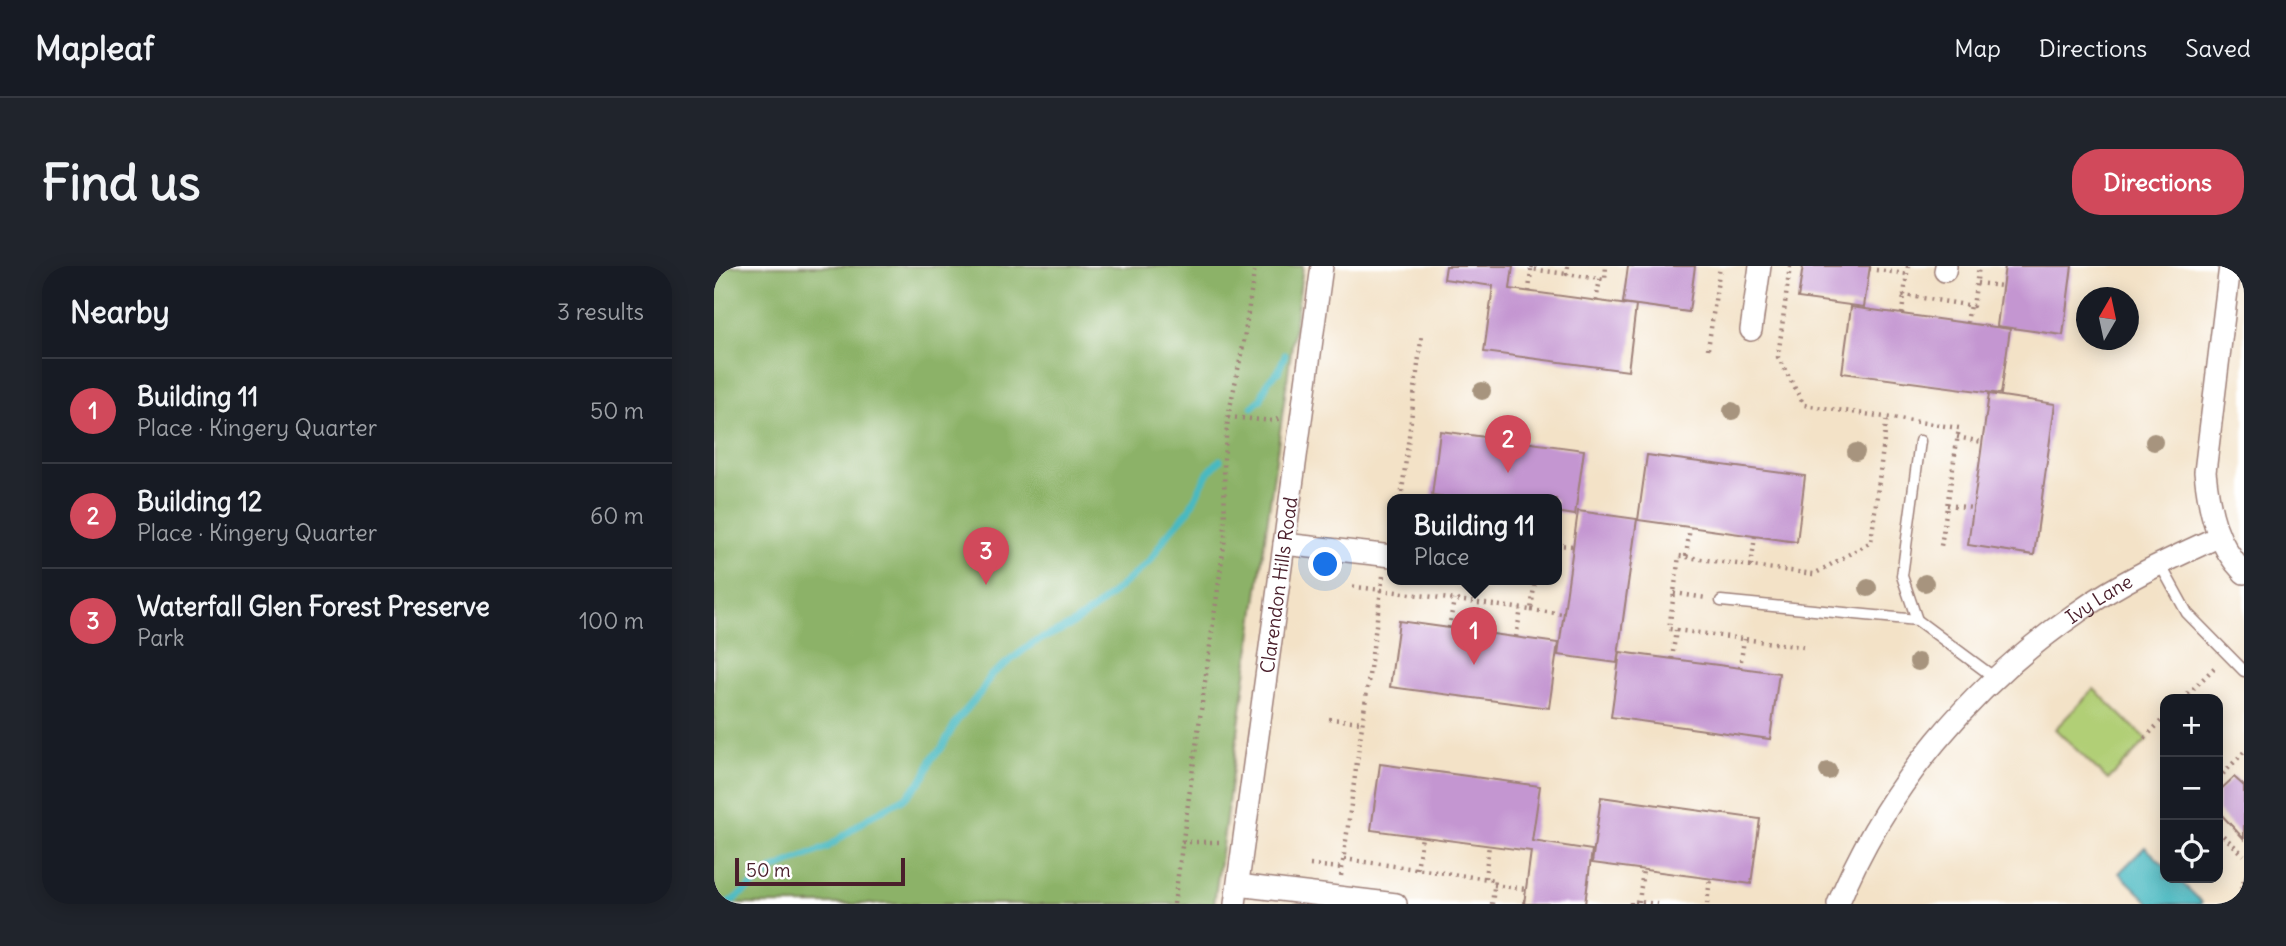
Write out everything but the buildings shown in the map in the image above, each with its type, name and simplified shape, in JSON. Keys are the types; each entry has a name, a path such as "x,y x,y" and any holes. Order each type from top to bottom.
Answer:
{"street":[{"name":"Clarendon Hills Road","path":"1237,894 1322,266"},
{"path":"1751,330 1760,266"},
{"path":"2230,266 2205,472 2208,503 2218,537 2244,573"},
{"name":"Ivy Lane","path":"1838,904 1872,835 1910,775 1947,729 1995,678 2078,611 2129,580 2218,537"},
{"path":"1284,544 1387,555"},
{"path":"1237,894 1395,904"}],"lane":[{"path":"1917,620 1902,576 1920,441"},
{"path":"2160,565 2188,613 2244,671"},
{"path":"1721,601 1917,620 1995,678"}],"path":[{"path":"1174,904 1225,538 1224,459 1228,416 1243,346 1255,266"},
{"path":"1567,274 1568,266"},
{"path":"1530,292 1532,267 1605,279 1606,266"},
{"path":"1708,349 1720,266"},
{"path":"1790,266 1779,357 1804,405 1959,428 1941,546"},
{"path":"1869,269 1907,274"},
{"path":"1596,301 1600,279"},
{"path":"1977,283 2002,286"},
{"path":"1902,314 1904,295"},
{"path":"1967,323 1970,305"},
{"path":"1402,494 1422,333"},
{"path":"1228,416 1273,421 1303,406"},
{"path":"1755,536 1751,566 1814,574 1871,542 1887,417"},
{"path":"1957,437 1982,442"},
{"path":"1947,505 1973,508"},
{"path":"1686,556 1690,527"},
{"path":"1562,545 1573,546"},
{"path":"1341,876 1383,576"},
{"path":"1531,610 1534,585"},
{"path":"1348,586 1563,614"},
{"path":"1674,593 1693,595"},
{"path":"1449,628 1454,600"},
{"path":"1516,637 1521,609"},
{"path":"1672,659 1676,630"},
{"path":"1740,668 1744,639"},
{"path":"2188,694 2205,676"},
{"path":"1329,719 1363,722"},
{"path":"2145,738 2160,722"},
{"path":"2223,774 2244,752"},
{"path":"2223,836 2244,855"},
{"path":"1417,869 1422,837"},
{"path":"1182,842 1244,842"},
{"path":"1485,878 1489,845"},
{"path":"1344,859 1495,880 1492,904"},
{"path":"1310,865 1342,868"},
{"path":"1639,902 1643,870"},
{"path":"1707,904 1710,879"},
{"path":"2244,881 2240,885 2244,891"},
{"path":"1494,885 1526,890"},
{"path":"1631,904 1631,901 1657,904"}],"green space":[{"path":"714,266 1303,266 1214,904 714,904"},
{"path":"2094,689 2147,740 2108,780 2055,729"}],"water":[{"path":"2145,847 2160,861 2160,883 2182,883 2202,902 2151,904 2119,873"}],"waterway":[{"path":"1252,407 1261,399 1268,381 1278,372 1285,355"},
{"path":"728,904 774,869 828,847 871,816 905,798 924,777 932,758 941,749 956,722 981,692 991,675 1033,643 1071,625 1093,610 1150,561 1166,536 1189,510 1207,474 1220,460"}],"place":[{"name":"Building 12","path":"1508,473"},
{"name":"Waterfall Glen Forest Preserve","path":"986,585"},
{"name":"Building 11","path":"1474,665"}]}
